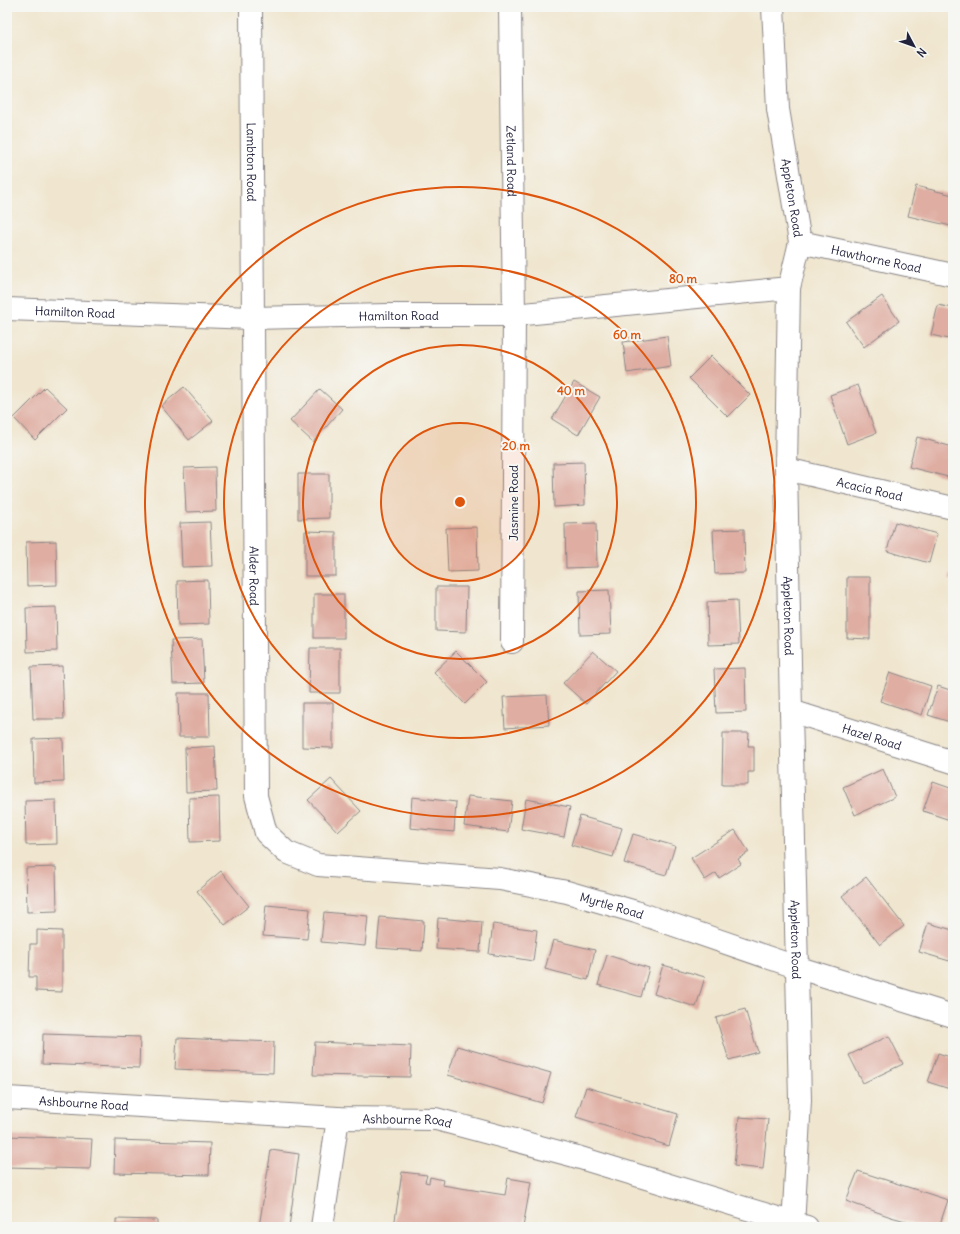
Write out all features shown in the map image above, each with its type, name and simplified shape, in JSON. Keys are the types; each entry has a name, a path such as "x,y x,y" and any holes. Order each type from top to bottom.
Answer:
{"street":[{"name":"Lambton Road","path":"251,7 253,126 252,318"},
{"name":"Zetland Road","path":"510,7 514,316"},
{"name":"Appleton Road","path":"773,7 778,109 800,242 789,288 786,469 800,1100 798,1226"},
{"name":"Hawthorne Road","path":"800,242 953,275"},
{"name":"Hamilton Road","path":"7,309 252,318 387,315 514,316 789,288"},
{"name":"Jasmine Road","path":"512,642 514,316"},
{"name":"Alder Road","path":"252,318 256,796 266,834"},
{"name":"Acacia Road","path":"786,469 953,508"},
{"name":"Hazel Road","path":"791,711 953,762"},
{"name":"Myrtle Road","path":"266,834 286,852 318,865 500,879 567,892 636,912 796,967 953,1016"},
{"name":"Ashbourne Road","path":"7,1098 338,1118 436,1120 574,1156 798,1226"},
{"path":"322,1227 338,1118"}],"building":[{"path":"916,186 953,195 953,220 951,226 908,216"},
{"path":"882,296 899,321 864,347 846,322"},
{"path":"938,305 953,308 953,340 931,335"},
{"path":"667,336 671,366 627,373 623,342"},
{"path":"711,356 750,395 728,417 689,378"},
{"path":"574,382 600,397 578,435 552,419"},
{"path":"858,385 876,433 847,444 830,395"},
{"path":"45,387 67,408 35,440 14,418"},
{"path":"184,387 213,421 189,440 161,406"},
{"path":"320,389 342,409 313,442 290,421"},
{"path":"917,437 953,447 952,478 909,467"},
{"path":"584,462 585,505 554,507 553,463"},
{"path":"215,467 216,511 186,512 184,468"},
{"path":"298,474 329,474 329,518 298,519"},
{"path":"210,522 212,566 182,567 180,523"},
{"path":"895,522 937,534 929,563 887,551"},
{"path":"596,523 597,567 566,568 565,524"},
{"path":"477,527 478,571 448,572 446,528"},
{"path":"744,529 745,573 715,574 713,530"},
{"path":"305,531 336,532 336,576 305,576"},
{"path":"56,541 57,585 27,586 26,542"},
{"path":"953,566 953,580 949,579"},
{"path":"847,577 870,577 870,639 847,638"},
{"path":"208,580 209,624 178,625 177,581"},
{"path":"436,587 467,587 466,632 436,631"},
{"path":"609,590 611,634 580,635 579,591"},
{"path":"314,594 344,594 344,638 314,638"},
{"path":"737,600 739,644 708,645 707,602"},
{"path":"56,607 57,651 27,652 26,608"},
{"path":"202,639 204,683 173,684 171,640"},
{"path":"310,648 340,648 340,693 309,693"},
{"path":"456,651 487,682 465,704 434,672"},
{"path":"593,651 616,671 586,704 563,683"},
{"path":"62,666 64,719 33,719 31,667"},
{"path":"745,668 746,712 716,713 714,669"},
{"path":"890,672 931,686 922,715 880,701"},
{"path":"938,686 953,691 953,723 928,715"},
{"path":"178,693 209,693 210,737 179,737"},
{"path":"547,695 549,725 505,728 503,697"},
{"path":"302,703 333,703 333,748 302,747"},
{"path":"723,733 749,733 748,746 754,746 754,772 748,772 748,785 722,785"},
{"path":"63,738 64,782 34,783 33,739"},
{"path":"215,746 217,791 186,792 185,748"},
{"path":"883,769 895,797 855,815 843,787"},
{"path":"331,779 361,811 338,832 308,800"},
{"path":"933,782 953,789 953,821 923,811"},
{"path":"468,796 512,801 508,832 464,826"},
{"path":"219,797 220,841 190,842 189,798"},
{"path":"412,797 456,802 454,832 410,828"},
{"path":"526,799 570,807 564,837 521,829"},
{"path":"56,800 57,844 26,845 25,801"},
{"path":"580,816 622,828 613,857 571,845"},
{"path":"735,830 749,852 738,859 741,864 719,878 716,873 705,880 691,858"},
{"path":"633,834 675,846 666,875 624,863"},
{"path":"56,867 57,911 27,912 26,868"},
{"path":"221,871 249,906 225,925 197,891"},
{"path":"866,877 904,926 880,945 842,896"},
{"path":"266,905 310,909 307,939 263,936"},
{"path":"324,912 368,916 365,946 321,942"},
{"path":"380,917 424,921 422,951 377,948"},
{"path":"438,918 482,922 480,952 436,949"},
{"path":"928,923 953,930 953,962 919,952"},
{"path":"493,924 537,930 533,961 489,954"},
{"path":"37,930 62,931 62,992 36,991 36,977 29,977 30,944 37,944"},
{"path":"553,940 595,950 588,980 545,969"},
{"path":"607,955 649,968 641,997 598,985"},
{"path":"663,965 705,977 696,1007 654,994"},
{"path":"745,1009 758,1052 729,1060 716,1018"},
{"path":"43,1034 140,1037 139,1068 42,1064"},
{"path":"889,1036 903,1064 863,1083 849,1055"},
{"path":"177,1038 274,1042 273,1073 175,1069"},
{"path":"315,1042 411,1046 410,1077 313,1075"},
{"path":"457,1046 551,1073 542,1103 448,1075"},
{"path":"938,1053 953,1058 953,1090 928,1082"},
{"path":"586,1087 678,1114 669,1146 576,1117"},
{"path":"739,1117 768,1119 763,1169 734,1166"},
{"path":"7,1136 92,1139 90,1169 7,1167"},
{"path":"115,1140 210,1143 209,1175 114,1173"},
{"path":"271,1150 299,1154 289,1227 259,1227"},
{"path":"858,1171 948,1200 939,1227 927,1227 891,1217 846,1201"},
{"path":"402,1172 427,1175 425,1182 429,1183 430,1177 443,1180 442,1185 505,1195 508,1178 531,1182 523,1227 394,1227"},
{"path":"116,1219 157,1220 157,1227 116,1227"}]}
